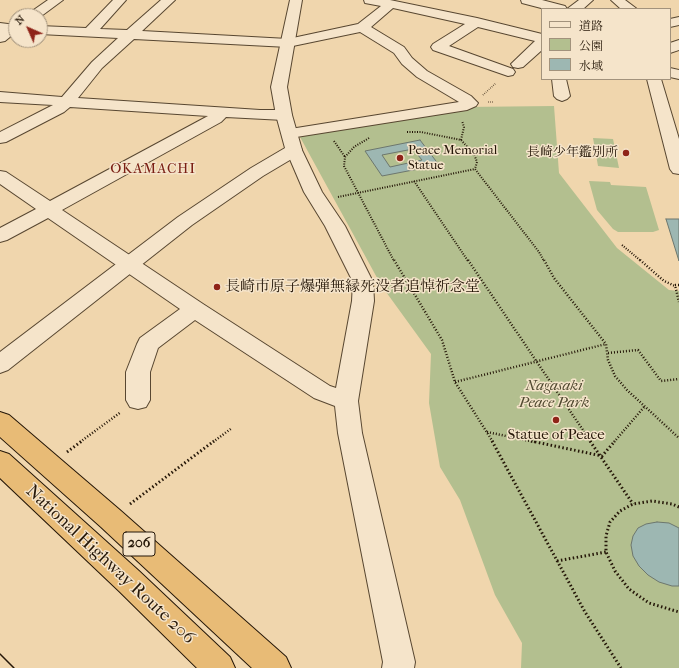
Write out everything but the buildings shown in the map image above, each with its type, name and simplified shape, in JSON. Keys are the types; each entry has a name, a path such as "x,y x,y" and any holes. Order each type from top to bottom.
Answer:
{"highway":[{"name":"National Highway Route 206","path":"0,422 111,518 275,668"},
{"name":"National Highway Route 206","path":"0,462 129,581 219,668"}],"street":[{"path":"44,8 57,0"},
{"path":"89,33 120,0"},
{"path":"0,138 58,108 66,102 97,65 169,0"},
{"path":"296,0 280,87 284,115 292,142 314,192 335,226 363,282 363,301 346,401 350,433 399,662 398,668"},
{"path":"370,0 391,4 436,8 477,22 541,38 513,68 438,47 477,22"},
{"path":"527,0 556,8"},
{"path":"575,8 586,0"},
{"path":"617,0 629,8"},
{"path":"48,30 288,44 362,27 391,4"},
{"path":"0,364 215,199 292,142 467,105 470,102 422,74 407,62 399,50 362,27"},
{"path":"0,38 8,31"},
{"path":"559,80 562,96"},
{"path":"654,80 679,169"},
{"path":"0,97 220,113 284,115"},
{"path":"0,236 215,119 220,113"},
{"path":"0,176 195,309 322,392 346,401"},
{"path":"138,400 138,372 148,344 195,309"}],"path":[{"path":"401,132 421,132 461,140 474,154 477,162 475,169"},
{"path":"374,136 354,147 344,161 346,174 355,193 407,284 442,340 455,382 487,432 585,612 621,668"},
{"path":"355,193 475,169"},
{"path":"475,169 539,252 554,278 606,344 608,360 615,376 627,390 679,438"},
{"path":"414,181 634,504"},
{"path":"622,245 664,281 675,286 679,285"},
{"path":"675,286 679,302"},
{"path":"455,382 606,344"},
{"path":"608,354 638,350 661,381 679,379"},
{"path":"49,465 138,400"},
{"path":"602,456 645,406"},
{"path":"111,518 232,428"},
{"path":"487,432 602,456"},
{"path":"679,507 672,504 652,501 634,504 620,511 610,522 606,536 606,552 615,572 629,589 649,603 679,612"},
{"path":"557,562 606,552"}],"green space":[{"name":"Nagasaki Peace Park","path":"554,106 559,173 617,248 669,290 679,291 679,668 521,668 522,643 495,595 460,500 440,467 429,403 431,354 381,285 300,137 465,107"},
{"path":"593,138 613,139 619,168 598,166"},
{"path":"589,181 610,182 611,185 646,187 659,230 653,232 618,232 613,229 597,210"}],"water":[{"path":"420,140 439,165 382,176 365,151","holes":["413,149 422,160 390,167 382,155"]},
{"path":"666,219 679,219 679,261"},
{"path":"657,522 669,523 679,528 679,586 672,586 659,582 648,575 639,566 633,556 631,545 633,536 638,528 646,524"}],"tram line":[{"path":"0,654 14,668"}],"place":[{"name":"長崎少年鑑別所","path":"626,153"},
{"name":"Peace Memorial Statue","path":"400,158"},
{"name":"長崎市原子爆弾無縁死没者追悼祈念堂","path":"217,287"},
{"name":"Statue of Peace","path":"556,420"}],"district":[{"name":"OKAMACHI","path":"153,170"}]}
